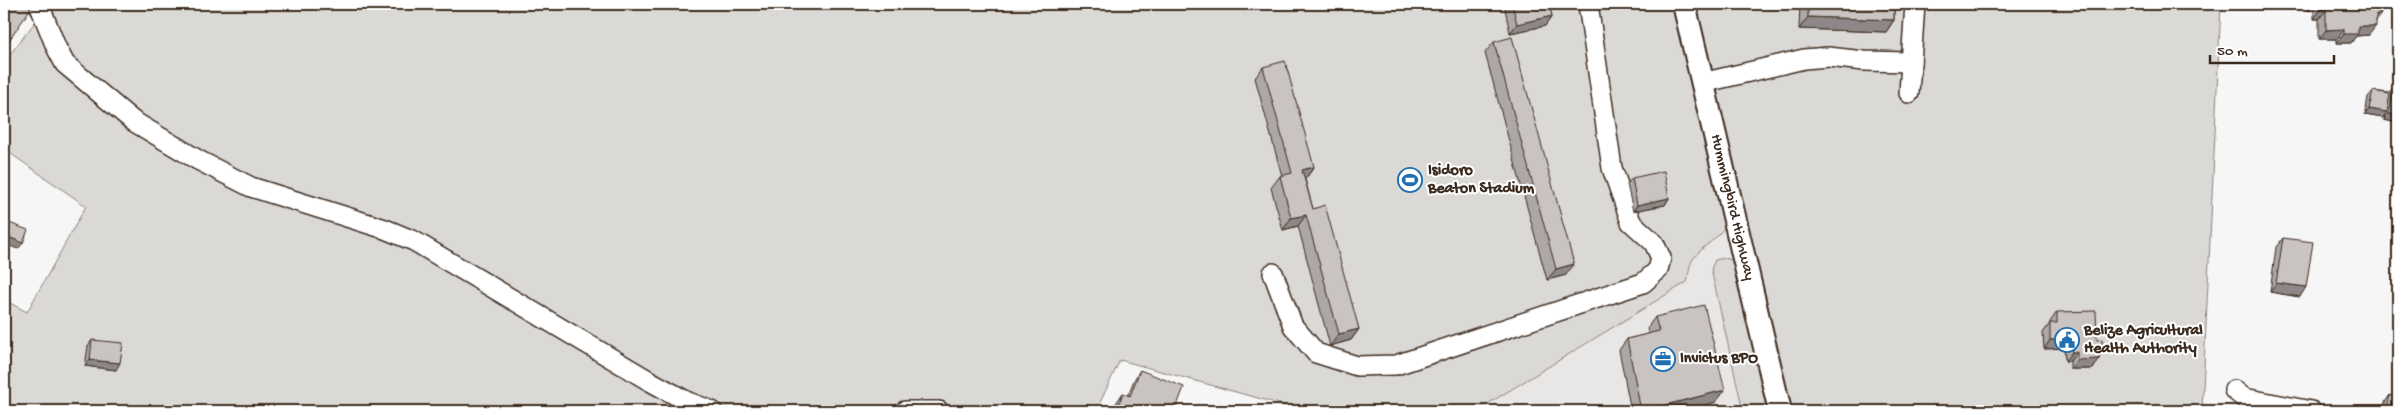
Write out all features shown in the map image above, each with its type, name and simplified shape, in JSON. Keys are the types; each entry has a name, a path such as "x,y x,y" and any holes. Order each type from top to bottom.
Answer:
{"main road":[{"name":"Hummingbird Highway","path":"1684,4 1780,411"}],"street":[{"path":"39,4 65,64 133,121 198,160 251,187 385,229 414,241 648,380 688,402 712,411"},
{"path":"1273,273 1293,326 1316,353 1357,366 1396,365 1643,283 1658,270 1661,258 1654,243 1631,222 1612,168 1588,4"},
{"path":"1909,93 1914,4"},
{"path":"1702,83 1804,59 1828,57 1864,61 1910,62"},
{"path":"2234,390 2244,398 2311,411"},
{"path":"904,411 939,411"}],"shaded area":[{"path":"49,4 1673,4 1726,225 1693,259 1687,282 1476,411 1301,410 1120,360 1096,411 4,411 4,300 27,312 86,206 4,149 4,62"},
{"path":"1694,4 2221,4 2202,411 1790,411"},
{"path":"1726,225 1734,260 1711,269 1743,411 1517,411 1517,409 1476,411 1687,282 1692,261 1706,244 1722,233"},
{"path":"1724,258 1734,260 1767,411 1743,411 1711,269 1715,260"}],"building":[{"path":"4,4 25,4 31,8 4,48"},
{"path":"1512,4 1549,4 1552,16 1517,24"},
{"path":"1808,4 1894,4 1894,20 1808,17"},
{"path":"2320,4 2380,4 2381,14 2376,14 2376,26 2358,26 2358,34 2344,34 2344,29 2326,30 2326,10 2320,10"},
{"path":"1512,37 1574,264 1556,269 1494,42"},
{"path":"1285,61 1314,167 1302,170 1313,209 1325,205 1359,329 1339,334 1306,215 1291,218 1280,176 1292,173 1263,67"},
{"path":"2394,86 2398,87 2398,115 2389,114"},
{"path":"2373,91 2390,94 2387,112 2369,109"},
{"path":"1664,171 1669,198 1637,205 1632,178"},
{"path":"4,221 28,230 23,243 4,235"},
{"path":"2283,238 2313,242 2306,287 2276,283"},
{"name":"Invictus BPO","path":"1704,305 1725,390 1641,411 1627,339 1659,331 1655,317"},
{"name":"Belize Agricultural Health Authority","path":"2096,311 2097,340 2102,339 2103,351 2099,351 2099,359 2077,360 2077,352 2072,352 2071,339 2050,340 2050,323 2057,323 2057,312"},
{"path":"92,340 123,343 120,363 90,360"},
{"path":"1140,370 1184,387 1175,411 1116,411 1123,393 1130,396"},
{"path":"2390,395 2398,397 2398,411 2387,409"}],"place":[{"name":"Isidoro Beaton Stadium","path":"1410,180"},
{"name":"Belize Agricultural Health Authority","path":"2067,340"},
{"name":"Invictus BPO","path":"1663,359"}]}
